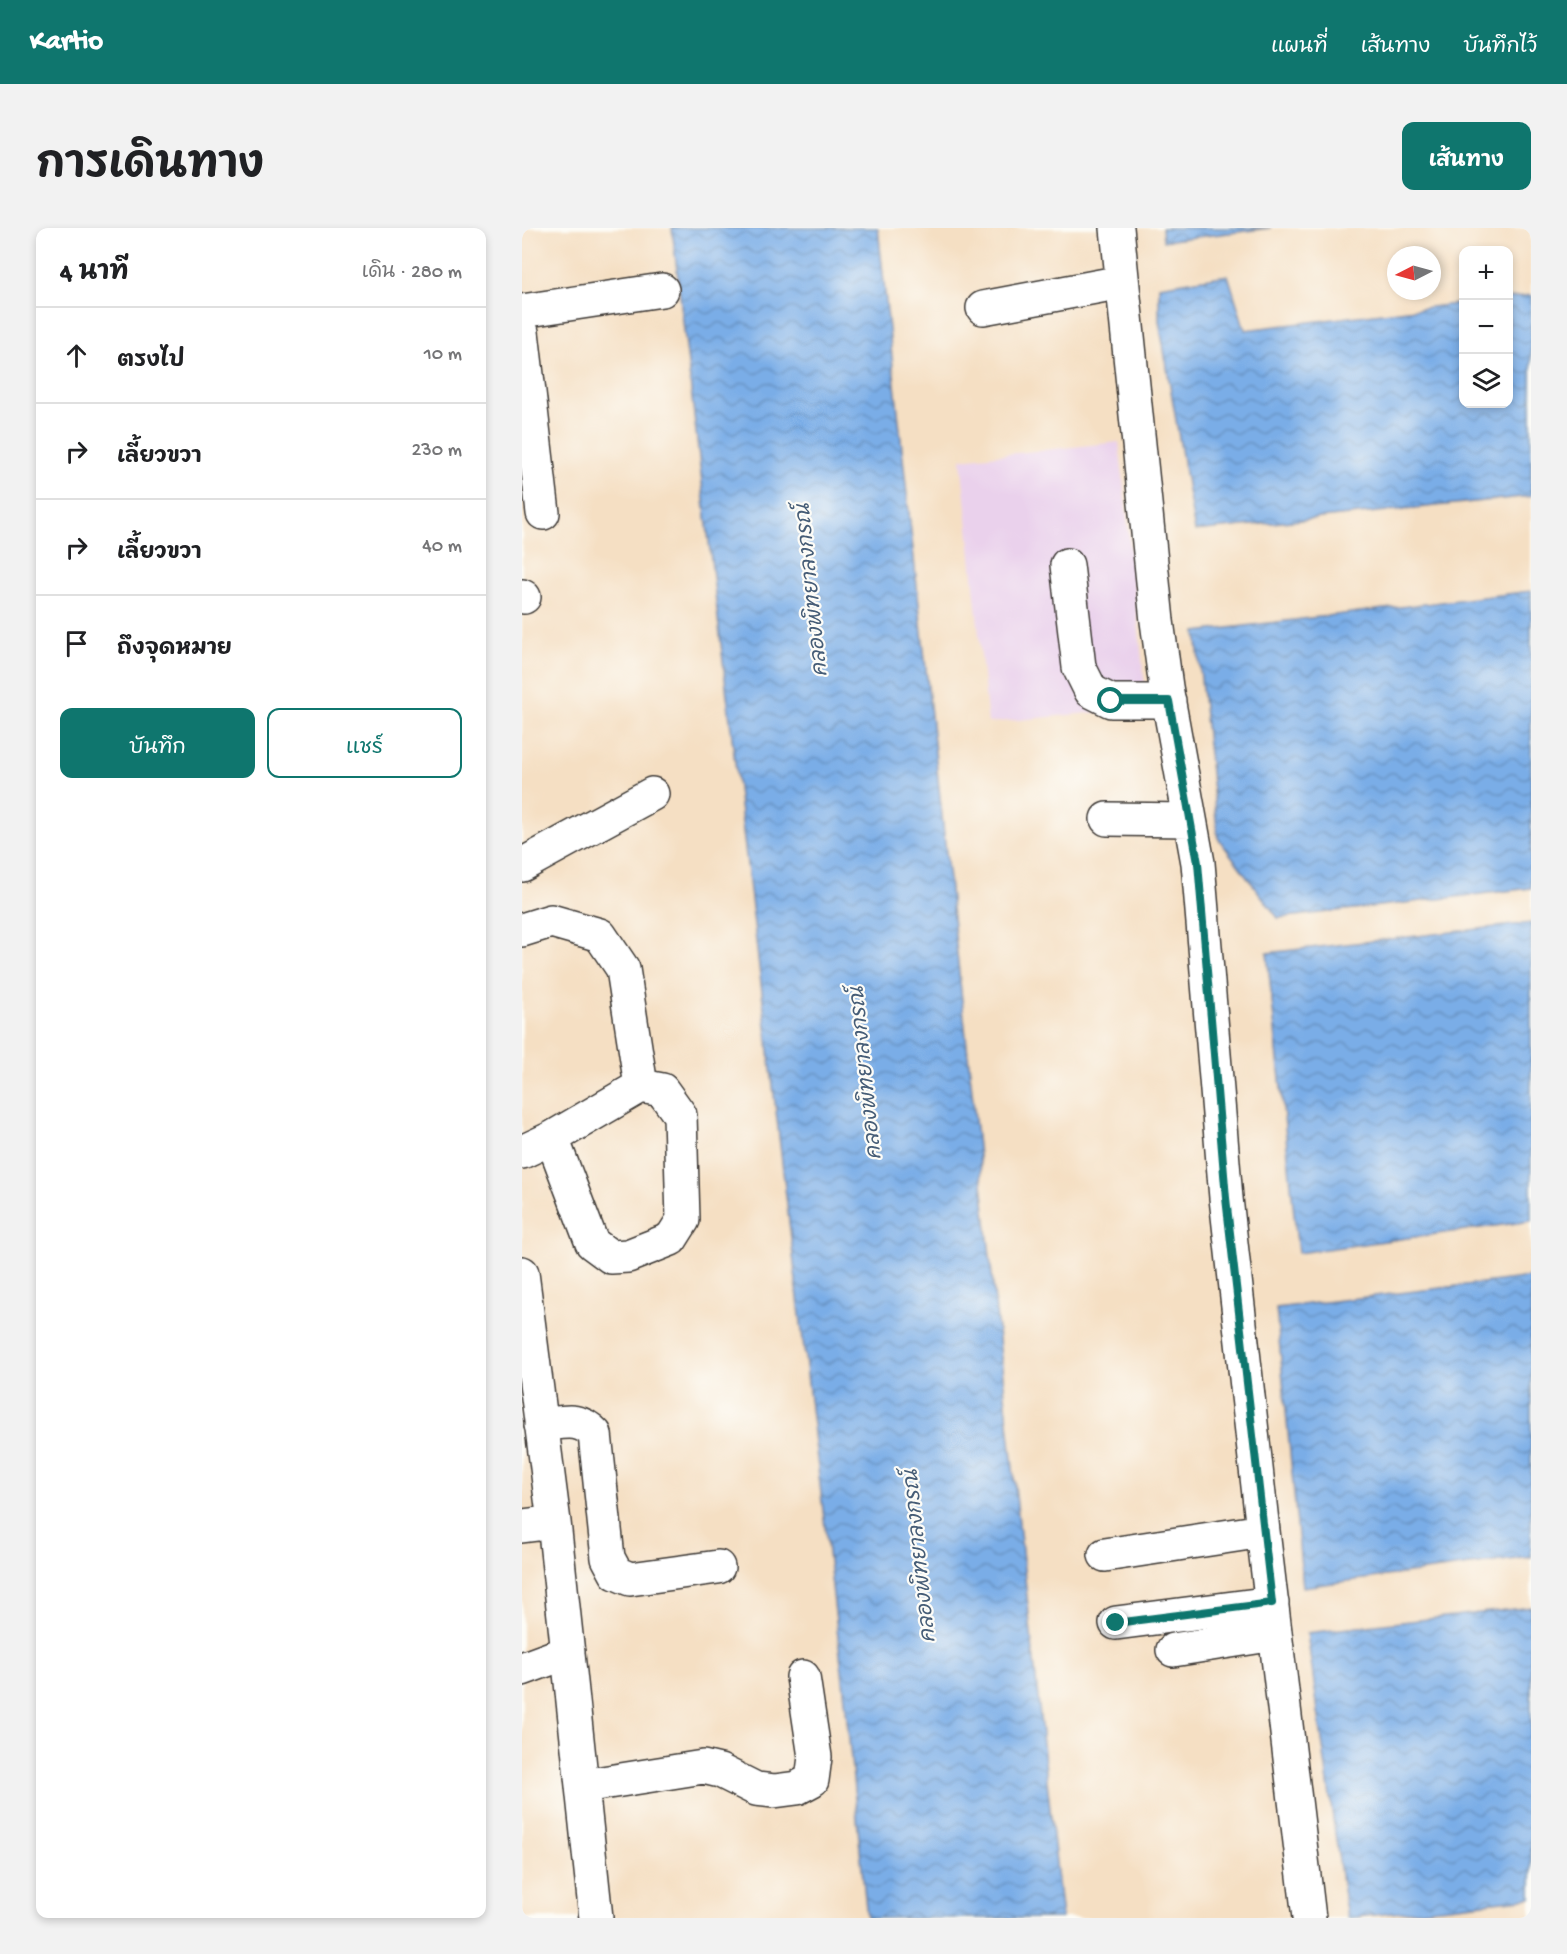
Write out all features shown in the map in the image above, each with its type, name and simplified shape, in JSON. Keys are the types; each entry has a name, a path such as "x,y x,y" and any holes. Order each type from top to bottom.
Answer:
{"street":[{"path":"1117,228 1157,621 1198,863 1226,1198 1309,1918"},
{"path":"983,308 1122,282"},
{"path":"522,311 662,290"},
{"path":"522,332 543,513"},
{"path":"1067,565 1079,667 1091,691 1111,701 1169,701"},
{"path":"522,866 652,794"},
{"path":"1107,819 1190,820"},
{"path":"522,930 551,921 600,936 623,969 641,1086"},
{"path":"522,1152 552,1138 641,1086 662,1090 680,1115 683,1220 671,1239 628,1256 610,1257 592,1243 552,1138"},
{"path":"522,1273 554,1522 596,1918"},
{"path":"542,1425 579,1421 588,1425 595,1434 608,1558 616,1573 630,1579 718,1567"},
{"path":"522,1526 554,1522"},
{"path":"1105,1554 1263,1531"},
{"path":"1116,1623 1273,1618"},
{"path":"1173,1650 1273,1618"},
{"path":"522,1669 568,1652"},
{"path":"583,1786 704,1767 720,1771 756,1789 774,1791 797,1788 812,1780 815,1757 803,1677"}],"shaded area":[{"path":"1119,442 1147,707 988,723 961,459"}],"water":[{"name":"คลองพิทยาลงกรณ์","path":"672,228 878,228 1062,1918 867,1918 843,1680"},
{"path":"1162,228 1271,228 1163,241"},
{"path":"1228,275 1245,330 1459,303 1459,408 1513,408 1513,297 1531,295 1531,496 1195,531 1159,321 1159,286"},
{"path":"1531,591 1531,888 1278,918 1218,838 1196,632"},
{"path":"1531,923 1531,1221 1298,1253 1267,953"},
{"path":"1531,1277 1531,1557 1303,1587 1276,1308"},
{"path":"1531,1607 1531,1898 1347,1918 1307,1633"}],"route":[{"path":"1111,701 1169,701 1198,863 1226,1198 1272,1603 1116,1623"}]}
